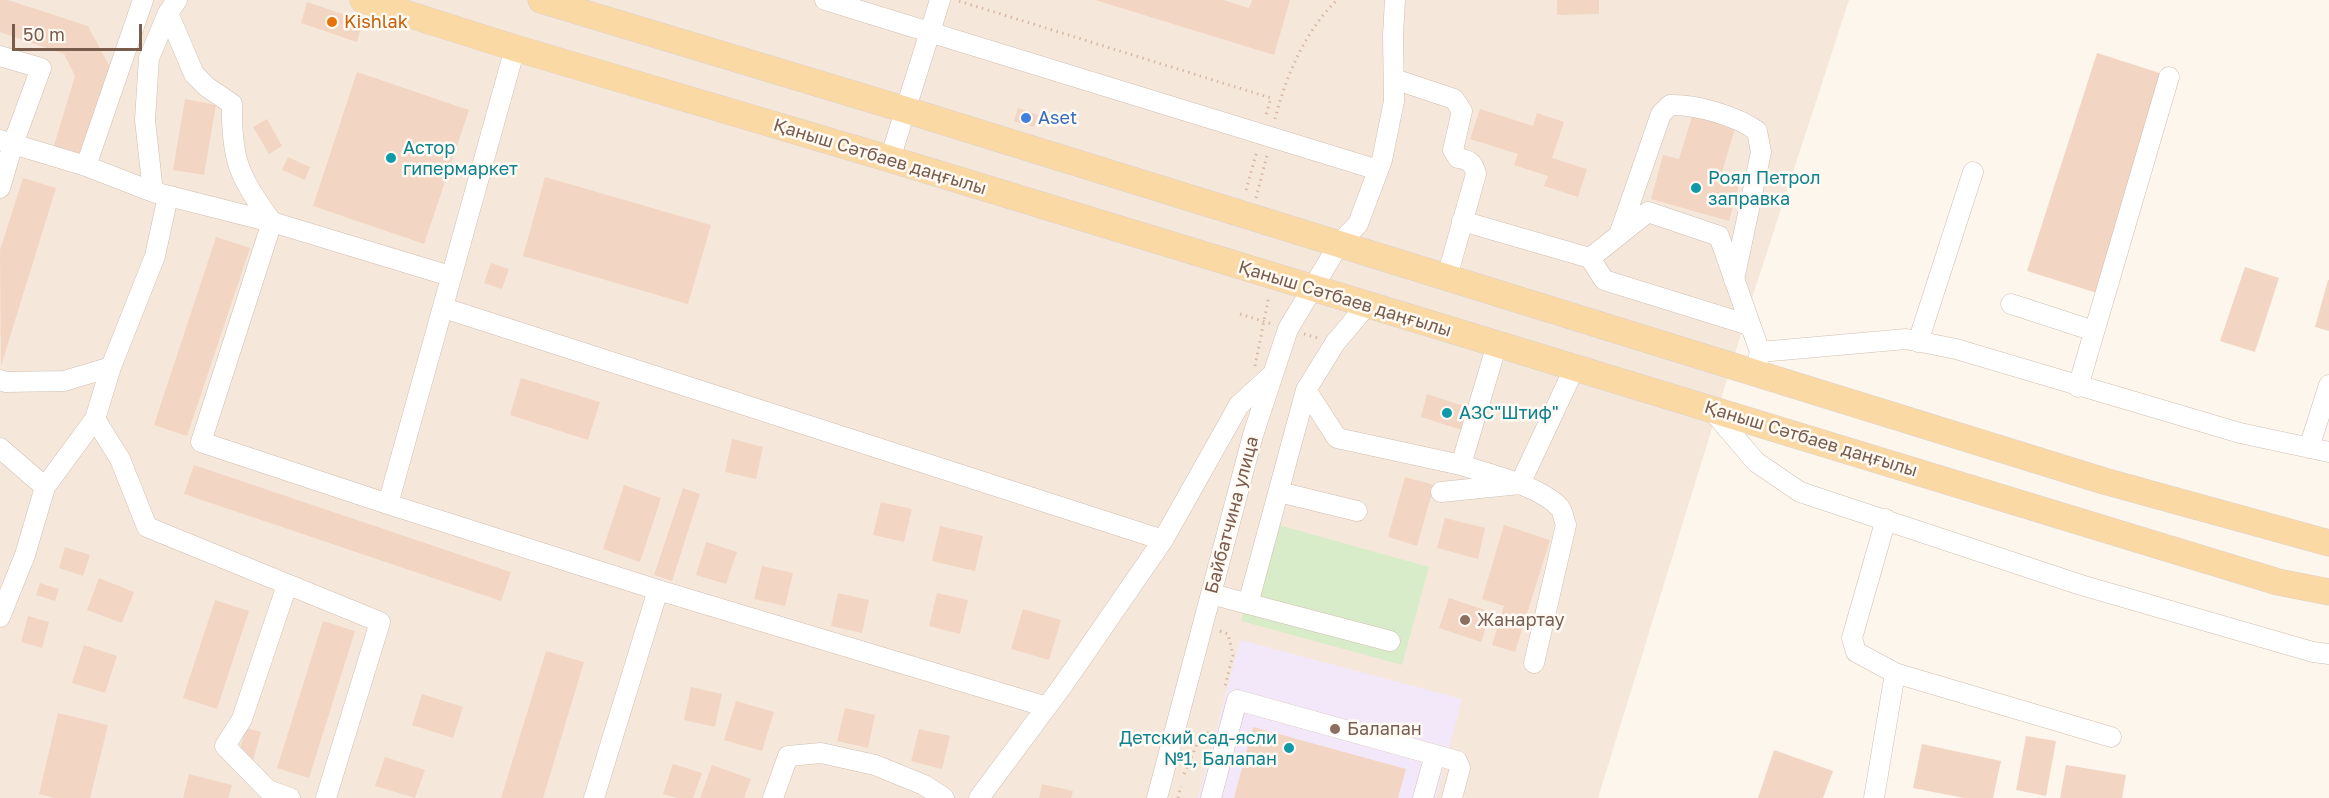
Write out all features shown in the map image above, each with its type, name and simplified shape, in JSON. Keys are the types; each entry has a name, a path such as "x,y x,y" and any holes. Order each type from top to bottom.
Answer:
{"main road":[{"name":"Қаныш Сәтбаев даңғылы","path":"363,0 2278,582 2329,592"},
{"path":"542,0 1447,278 1758,362 2104,481 2329,543"}],"street":[{"path":"86,166 143,0"},
{"path":"825,0 1378,170"},
{"path":"890,159 940,0"},
{"name":"Байбатчина улица","path":"1157,798 1253,435 1288,329 1339,244 1358,224 1378,170 1394,102 1395,0"},
{"path":"0,617 25,555 45,487 94,418 111,367 155,256 160,194 145,120 149,58 173,7"},
{"path":"173,7 194,74 207,87 232,104 231,139 240,173 255,200 272,222"},
{"path":"388,504 515,48"},
{"path":"0,56 41,68 7,142 0,188"},
{"path":"2078,387 2169,77"},
{"path":"1394,79 1454,99 1462,111 1453,150 1458,158 1469,160 1474,164 1476,174 1447,278"},
{"path":"1619,235 1661,114 1670,105 1685,104 1746,123 1757,131 1761,152 1734,280"},
{"path":"7,142 86,166 160,194 272,222 450,276"},
{"path":"1918,342 1973,172"},
{"path":"1590,258 1648,212 1719,236 1749,325 1758,362 1906,339 1956,350 2240,433 2329,452"},
{"path":"1462,221 1590,258 1604,280 1749,325"},
{"path":"272,222 201,442 658,590 1047,707"},
{"path":"2011,304 2094,331"},
{"path":"1248,604 1306,390 1335,343 1367,305"},
{"path":"444,308 1163,540"},
{"path":"1461,465 1497,345"},
{"path":"0,380 6,382 64,381 111,367"},
{"path":"1520,484 1574,369"},
{"path":"979,798 1047,707 1163,540 1239,405 1273,374"},
{"path":"2309,448 2329,385"},
{"path":"1306,390 1337,438 1461,465 1520,484 1551,500 1561,509 1566,525 1534,663"},
{"path":"1710,408 1756,462 1800,492 2081,585 2313,652 2329,654"},
{"path":"94,418 120,459 147,527 380,622 326,798"},
{"path":"0,448 45,487"},
{"path":"1441,492 1520,484"},
{"path":"1279,492 1357,511"},
{"path":"1886,519 1852,638 1856,652 1895,673 2111,737"},
{"path":"287,585 242,719 225,746 268,790 290,798"},
{"path":"594,798 658,590"},
{"path":"1211,594 1390,641"},
{"path":"1874,798 1895,673"},
{"path":"1211,798 1238,700 1457,761 1460,768 1452,798"},
{"path":"773,798 788,756 821,753 875,765 924,785 945,798"},
{"path":"1423,798 1435,755"}],"path":[{"path":"954,0 1271,98 1251,217"},
{"path":"1246,190 1284,86 1320,17 1337,0"},
{"path":"1240,314 1263,321"}],"shaded area":[{"path":"0,0 1849,0 1754,292 1598,798 0,798"},
{"name":"Балапан","path":"1240,640 1462,699 1436,798 1198,798"}],"green space":[{"path":"1268,522 1429,567 1402,665 1241,621"}],"building":[{"path":"0,0 8,0 88,26 111,69 86,166 52,152 75,76 64,54 0,32"},
{"path":"1095,0 1223,0 1249,8 1252,0 1290,0 1274,55"},
{"path":"1557,0 1599,0 1599,14 1557,15"},
{"name":"Kishlak","path":"307,2 363,21 357,42 301,23"},
{"path":"2097,53 2166,75 2097,293 2027,271"},
{"name":"Астор гипермаркет","path":"357,72 469,110 424,244 313,206"},
{"path":"185,99 216,105 204,175 173,170"},
{"name":"Aset","path":"1018,108 1038,115 1034,127 1014,121"},
{"path":"1480,109 1533,126 1537,113 1564,122 1552,158 1587,169 1578,197 1544,186 1548,176 1514,165 1518,154 1470,139"},
{"name":"Роял Петрол заправка","path":"1693,113 1736,125 1722,172 1741,178 1729,221 1651,199 1663,155 1679,159"},
{"path":"267,119 282,146 269,154 253,127"},
{"path":"288,157 310,167 305,180 282,170"},
{"path":"545,177 711,225 688,304 523,256"},
{"path":"23,178 56,188 1,366 0,250"},
{"path":"216,237 250,248 187,436 154,425"},
{"path":"491,263 509,269 502,289 484,283"},
{"path":"2245,267 2279,278 2255,352 2220,341"},
{"path":"2329,280 2329,331 2315,327"},
{"path":"521,378 600,402 588,440 510,415"},
{"name":"АЗС\"Штиф\"","path":"1427,394 1473,409 1465,431 1421,417"},
{"path":"732,439 763,447 756,479 725,472"},
{"path":"194,465 511,572 501,601 184,494"},
{"path":"1405,477 1434,485 1417,546 1388,537"},
{"path":"624,485 661,498 640,562 603,549"},
{"path":"683,488 700,494 672,581 654,575"},
{"path":"881,502 912,509 904,542 873,535"},
{"path":"1445,518 1485,528 1478,559 1437,548"},
{"path":"1504,525 1550,540 1515,652 1492,645 1504,606 1482,599"},
{"path":"940,526 983,536 975,571 932,561"},
{"path":"706,542 737,552 726,584 696,575"},
{"path":"65,547 90,555 83,576 59,568"},
{"path":"762,566 793,573 785,606 754,599"},
{"path":"99,578 134,592 122,623 87,610"},
{"path":"40,583 59,589 55,601 36,595"},
{"path":"838,593 869,600 862,633 831,626"},
{"path":"937,593 968,600 960,634 929,626"},
{"name":"Жанартау","path":"1449,598 1491,612 1481,642 1439,628"},
{"path":"215,600 249,611 217,709 183,698"},
{"path":"1023,609 1061,620 1049,660 1011,649"},
{"path":"28,616 49,622 42,648 21,642"},
{"path":"323,621 355,631 309,778 277,768"},
{"path":"84,645 117,656 105,693 72,683"},
{"path":"546,651 584,662 543,798 501,798"},
{"path":"691,687 722,694 715,727 684,720"},
{"path":"422,694 463,707 453,738 412,725"},
{"path":"736,701 774,712 762,751 724,740"},
{"path":"845,708 875,715 868,748 837,741"},
{"path":"58,713 108,725 90,798 55,798 39,794"},
{"name":"Детский сад-ясли №1, Балапан","path":"1253,727 1406,769 1398,798 1234,798"},
{"path":"246,728 261,732 253,760 238,756"},
{"path":"919,729 950,736 942,769 911,761"},
{"path":"2026,736 2056,741 2046,796 2016,790"},
{"path":"1922,744 2001,761 1993,798 1964,798 1913,788"},
{"path":"1774,750 1833,771 1823,798 1758,798"},
{"path":"385,757 425,770 415,798 375,786"},
{"path":"673,764 702,773 693,798 677,798 663,794"},
{"path":"712,765 751,779 744,798 700,798"},
{"path":"2066,765 2126,775 2122,798 2060,798"},
{"path":"189,774 232,785 228,798 183,798"},
{"path":"1042,784 1073,791 1071,798 1039,798"}],"place":[{"name":"Kishlak","path":"332,22"},
{"name":"Aset","path":"1026,118"},
{"name":"Астор гипермаркет","path":"391,158"},
{"name":"Роял Петрол заправка","path":"1696,188"},
{"name":"АЗС\"Штиф\"","path":"1447,413"},
{"name":"Жанартау","path":"1465,620"},
{"name":"Балапан","path":"1335,729"},
{"name":"Детский сад-ясли №1, Балапан","path":"1289,748"}]}
